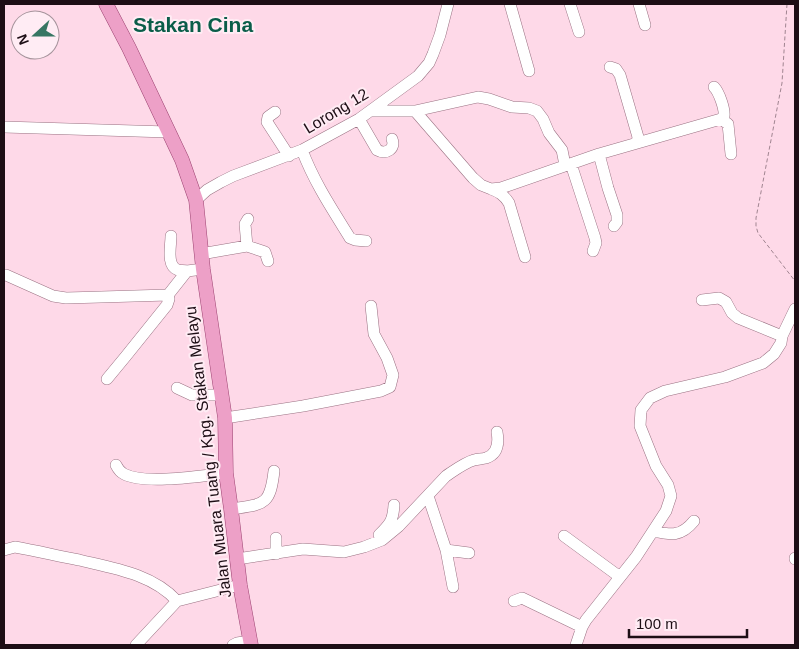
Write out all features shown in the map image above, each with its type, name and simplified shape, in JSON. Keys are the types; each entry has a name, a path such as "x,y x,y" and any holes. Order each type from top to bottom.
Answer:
{"main road":[{"name":"Jalan Muara Tuang / Kpg. Stakan Melayu","path":"106,4 182,160 196,200 201,254 225,418 226,474 232,508 240,585 251,643"}],"street":[{"name":"Lorong 12","path":"196,200 208,190 233,176 289,156 359,119 418,76 429,63 440,35 448,4"},
{"path":"510,4 529,71"},
{"path":"570,4 579,32"},
{"path":"639,4 645,25"},
{"path":"610,67 616,69 620,75 638,138 637,143"},
{"path":"491,189 513,184 599,154 721,119 724,116 724,112 719,94 714,87"},
{"path":"372,111 416,111 478,97 488,98 512,107 529,108 537,111 549,133 562,150 595,238 596,243 593,251"},
{"path":"416,111 473,178 481,185 505,197 509,203 525,257"},
{"path":"275,112 268,117 268,122 289,156"},
{"path":"359,119 377,150 383,152 390,150 393,147 392,139"},
{"path":"721,119 728,124 731,154"},
{"path":"4,127 168,132"},
{"path":"302,150 323,195 350,238 366,241"},
{"path":"599,154 617,215 617,222 614,226"},
{"path":"247,246 245,224 248,219"},
{"path":"171,236 172,266 177,270 187,271 203,269"},
{"path":"201,254 247,246 265,252 268,261"},
{"path":"107,379 167,305 168,295 187,271"},
{"path":"6,275 53,296 66,298 168,295"},
{"path":"702,300 719,298 726,302 732,313 738,318 782,336"},
{"path":"225,418 303,406 381,391 390,387 393,374 374,334 371,306"},
{"path":"576,645 582,626 636,557 666,511 671,496 668,485 656,466 640,426 641,410 650,398 665,391 726,377 762,363 774,354 781,343 782,336 795,309"},
{"path":"177,388 192,395 221,396"},
{"path":"237,559 302,549 344,552 382,540 399,526 446,476 474,460 492,456 497,449 498,439 496,432"},
{"path":"116,465 121,473 128,476 156,479 226,474"},
{"path":"232,508 258,505 264,501 270,494 274,471"},
{"path":"428,496 446,550 453,587"},
{"path":"364,547 387,526 393,517 394,505"},
{"path":"653,531 675,534 687,530 694,521"},
{"path":"564,536 620,577"},
{"path":"276,538 276,554"},
{"path":"4,550 15,547 24,548 115,568 158,585 170,593 177,602"},
{"path":"446,550 469,554"},
{"path":"136,645 177,602 240,585"},
{"path":"514,601 522,598 582,626"},
{"path":"233,645 237,643 251,643"}],"path":[{"path":"787,4 782,83 756,226 758,233 795,281"}],"district":[{"name":"Stakan Cina","path":"193,24"}]}
